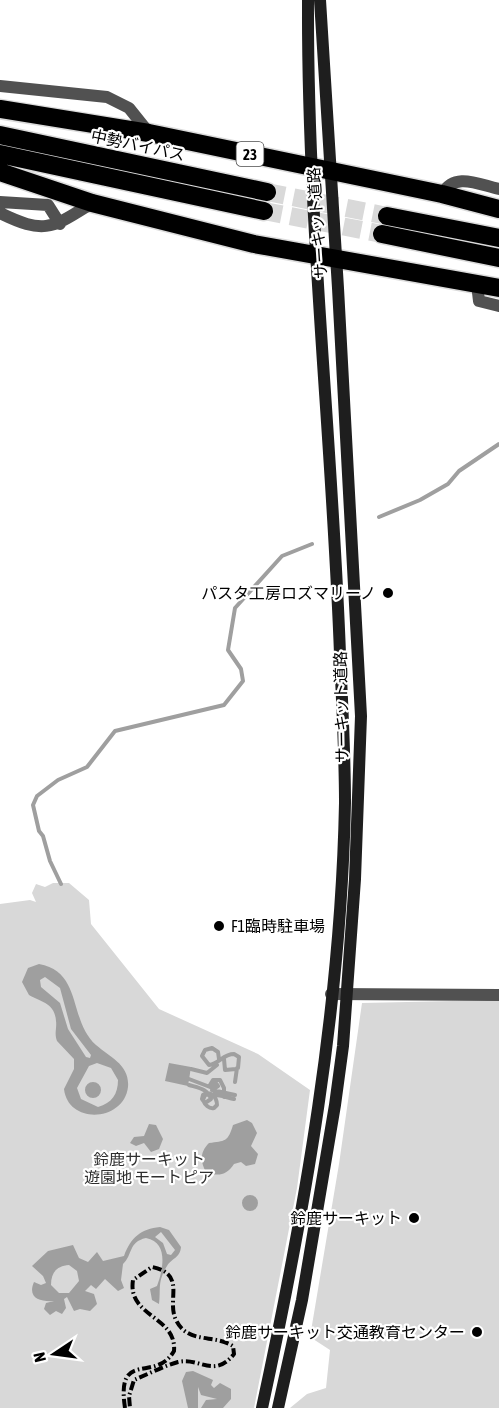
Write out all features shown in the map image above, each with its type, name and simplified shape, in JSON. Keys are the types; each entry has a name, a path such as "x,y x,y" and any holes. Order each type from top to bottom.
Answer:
{"highway":[{"name":"23","path":"0,109 149,133 442,194 499,209"},
{"name":"中勢バイパス","path":"0,135 267,192"},
{"path":"0,154 264,211"},
{"path":"0,172 92,203 254,244 499,288"},
{"path":"387,216 499,238"},
{"path":"382,234 499,258"}],"street":[{"path":"308,0 321,169"},
{"name":"サーキット道路","path":"262,1408 316,1130 342,862 344,741 317,254 321,169 320,0"},
{"path":"0,86 107,97 129,108 149,133"},
{"name":"サーキット道路","path":"278,1408 302,1300 326,1160 348,994 360,716 336,257 321,169"},
{"path":"442,194 449,183 456,180 499,189"},
{"path":"0,202 48,205 60,224"},
{"path":"0,213 28,225 60,224 92,203"},
{"path":"477,284 479,301 499,306"},
{"path":"331,994 499,995"}],"green space":[{"name":"鈴鹿サーキット 遊園地 モートピア","path":"53,883 69,883 89,900 91,924 159,1009 258,1054 310,1090 297,1188 254,1408 0,1408 0,904 30,900 36,902 32,893 36,884 45,887"},
{"name":"鈴鹿サーキット","path":"499,1000 499,1408 290,1408 307,1394 326,1388 330,1350 310,1337 339,1164 362,1003"}],"shaded area":[{"path":"39,964 53,969 63,977 74,998 87,1035 126,1073 128,1087 124,1099 107,1113 96,1115 85,1113 75,1109 68,1101 64,1089 74,1069 74,1059 57,1041 53,1010 47,1004 29,995 22,982 28,968","holes":["45,977 60,988 71,1029 91,1055 90,1058 86,1057 68,1029 60,1003 41,987 40,980","97,1063 111,1068 118,1080 117,1090 113,1097 98,1107 81,1099 77,1088 89,1066"]},
{"path":"169,1063 191,1067 188,1086 165,1081"},
{"path":"90,1082 96,1082 101,1090 99,1096 90,1098 85,1093 85,1087"},
{"path":"247,1120 252,1123 257,1133 251,1146 258,1154 255,1164 246,1166 241,1162 234,1164 222,1174 206,1172 202,1157 206,1146 209,1143 225,1140 233,1125"},
{"path":"149,1124 156,1125 163,1139 159,1149 151,1152 144,1143 136,1146 130,1143 134,1137 144,1136"},
{"path":"247,1195 253,1195 258,1203 256,1209 247,1211 242,1206 242,1200"},
{"path":"160,1227 169,1230 181,1247 162,1277 159,1304 152,1300 150,1289 157,1286 159,1280 162,1265 161,1251 158,1245 146,1238 136,1242 123,1264 121,1280 124,1288 118,1291 105,1279 96,1289 91,1285 85,1291 94,1294 97,1304 90,1311 80,1309 74,1311 67,1297 64,1299 66,1308 62,1314 56,1311 50,1315 44,1309 46,1303 54,1301 40,1300 32,1292 34,1282 41,1285 46,1283 43,1276 32,1266 48,1251 73,1245 79,1258 88,1262 97,1252 103,1261 124,1256 133,1239 153,1228","holes":["161,1232 175,1250 171,1255 167,1254 163,1243 155,1237","69,1265 77,1271 79,1281 69,1293 59,1293 51,1285 52,1277 58,1268"]},
{"path":"193,1371 213,1380 211,1385 214,1388 220,1383 231,1389 231,1399 223,1408 201,1408 206,1400 217,1399 201,1395 198,1387 198,1408 188,1408 182,1381 186,1372"}],"waterway":[{"path":"379,517 420,500 448,484 459,471 499,444"},
{"path":"61,884 39,831 33,805 37,796 58,780 87,767 115,731 224,705 243,681 241,669 228,650 235,608 282,556 312,544"},
{"path":"219,1059 218,1052 212,1048 205,1050 202,1056 209,1065 234,1054 239,1057 238,1068"},
{"path":"224,1059 225,1070 236,1069"},
{"path":"191,1069 207,1073 217,1065"},
{"path":"235,1082 237,1068"},
{"path":"189,1079 210,1087"},
{"path":"210,1085 213,1080 220,1080 224,1088 224,1097"},
{"path":"215,1088 218,1086 215,1082 212,1086 216,1095"},
{"path":"189,1085 208,1093 210,1096 211,1099 205,1103 202,1099 203,1095 208,1093 211,1094 213,1095 217,1105 210,1108 205,1104 204,1102 203,1100 205,1095 209,1095 212,1094 234,1099"},
{"path":"212,1090 235,1095"}],"tunnel":[{"path":"267,192 387,216"},
{"path":"264,211 382,234"}],"railway":[{"path":"125,1408 126,1378 132,1372 166,1360 174,1351 173,1339 168,1330 137,1302 133,1292 133,1280 152,1267 163,1270 169,1275 173,1289 174,1312 181,1328 194,1336 226,1342 233,1346 234,1354 220,1365 207,1366 186,1361 178,1362 134,1380 129,1396 130,1408"}],"place":[{"name":"パスタ工房ロズマリーノ","path":"388,593"},
{"name":"F1臨時駐車場","path":"219,926"},
{"name":"鈴鹿サーキット","path":"414,1218"},
{"name":"鈴鹿サーキット交通教育センター","path":"477,1332"}]}
